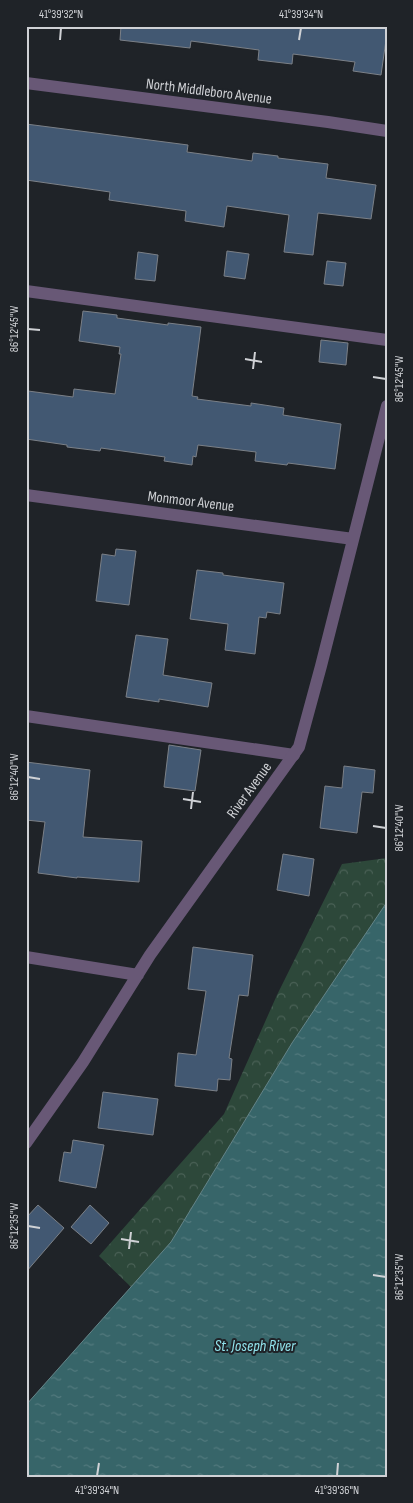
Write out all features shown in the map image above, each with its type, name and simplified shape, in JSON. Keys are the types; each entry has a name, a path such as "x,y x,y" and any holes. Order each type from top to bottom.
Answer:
{"street":[{"name":"North Middleboro Avenue","path":"26,83 328,122 387,132"},
{"path":"26,291 387,340"},
{"name":"River Avenue","path":"26,1143 83,1062 150,955 299,747 387,406"},
{"name":"Monmoor Avenue","path":"26,495 156,514 353,538"},
{"path":"26,716 294,755"},
{"path":"26,957 138,975"}],"green space":[{"path":"387,858 387,902 292,1043 171,1242 131,1287 99,1256 224,1114 277,995 342,864"}],"water":[{"name":"St. Joseph River","path":"387,902 387,1477 26,1477 26,1405 171,1242 292,1043"}],"building":[{"path":"121,26 387,26 387,33 381,75 353,71 355,62 293,54 292,64 258,60 259,50 191,41 190,48 120,40"},
{"path":"26,124 188,145 187,152 252,161 253,153 328,164 326,178 376,185 371,219 318,213 313,255 284,252 289,215 227,206 224,227 185,221 186,211 109,200 110,192 26,180"},
{"path":"227,251 249,254 245,279 224,276"},
{"path":"138,252 158,255 155,281 135,279"},
{"path":"327,261 346,263 343,286 324,284"},
{"path":"83,311 117,315 117,318 168,325 168,323 201,327 192,396 198,397 197,399 251,406 251,403 284,408 283,415 341,424 335,469 255,461 256,452 198,445 196,457 193,456 192,465 164,461 165,457 101,448 100,451 67,447 67,445 26,439 28,391 73,397 74,389 115,394 121,354 119,354 120,347 79,341"},
{"path":"321,340 348,343 346,365 319,362"},
{"path":"116,549 136,551 129,605 96,601 102,554 115,556"},
{"path":"197,570 284,583 280,614 267,612 266,618 259,617 255,654 225,650 228,624 190,619"},
{"path":"136,635 168,639 163,675 212,683 208,707 159,699 159,702 126,697"},
{"path":"169,745 201,750 195,791 164,787"},
{"path":"26,762 90,770 83,837 142,841 139,882 77,878 38,873 45,822 26,820"},
{"path":"344,766 375,770 373,793 362,792 357,833 320,828 325,786 342,788"},
{"path":"283,854 314,859 309,896 277,890"},
{"path":"193,947 253,955 248,996 239,995 229,1058 232,1059 230,1080 218,1079 217,1091 175,1086 178,1053 196,1055 206,991 188,989"},
{"path":"103,1092 158,1099 153,1135 98,1128"},
{"path":"73,1140 104,1145 96,1188 59,1181 64,1152 71,1153"},
{"path":"38,1205 64,1228 26,1272 26,1218"},
{"path":"90,1205 109,1223 91,1244 71,1227"}]}
